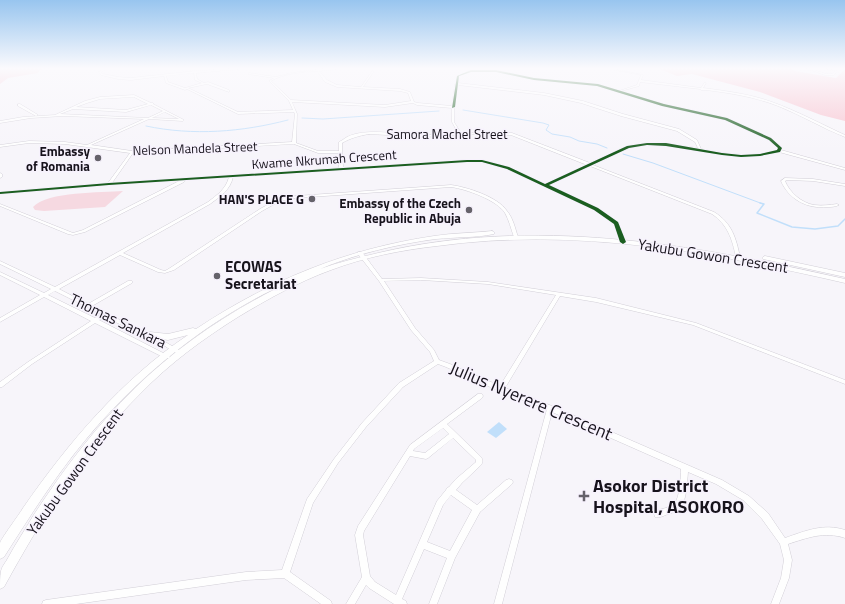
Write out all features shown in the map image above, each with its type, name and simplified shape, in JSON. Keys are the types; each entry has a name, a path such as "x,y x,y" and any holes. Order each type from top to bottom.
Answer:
{"main road":[{"name":"Yakubu Gowon Crescent","path":"0,553 27,510 81,438 114,401 173,348 227,311 275,285 329,262 442,242 515,235 622,240 737,255 845,275"},
{"name":"Yakubu Gowon Crescent","path":"0,584 27,537 82,457 124,405 172,360 225,321 274,293 362,255"},
{"name":"Yakubu Gowon Crescent","path":"737,255 845,281"},
{"path":"150,335 168,338 202,327"}],"street":[{"path":"56,115 100,98 131,96"},
{"path":"0,122 38,116 56,115 183,120 134,96"},
{"path":"202,96 238,113 295,111"},
{"path":"285,96 290,101 295,111 294,144 318,152 340,152 341,169"},
{"path":"411,96 412,102"},
{"path":"454,96 453,122 460,134"},
{"path":"554,96 582,102 626,117 678,130 696,141 700,150"},
{"path":"637,96 733,121 770,139 779,146 779,151"},
{"path":"743,96 770,102 845,136"},
{"path":"290,101 385,106 412,102 425,106 453,107"},
{"path":"73,108 126,111 152,104"},
{"path":"19,105 38,116"},
{"path":"89,145 165,111"},
{"name":"Samora Machel Street","path":"340,152 340,143 348,138 356,136 389,133 419,136 497,132 512,134 591,164 720,217 728,225 737,255"},
{"name":"Nelson Mandela Street","path":"0,146 29,142 44,142 89,145 132,152 294,144"},
{"path":"546,185 628,147 638,145 666,144 700,150 748,155 767,154 779,151 845,169"},
{"path":"109,184 132,152"},
{"name":"Kwame Nkrumah Crescent","path":"0,193 109,184 477,161 501,166 546,185 596,209 616,223 622,240"},
{"name":"Kwame Nkrumah Crescent","path":"0,320 221,195 230,185 231,176"},
{"path":"836,205 810,205 787,189 783,181 786,179 813,180 845,185"},
{"path":"0,205 73,234 84,231 185,180"},
{"path":"120,253 165,272 172,269 279,200 296,196 457,186 474,191 504,208 515,235"},
{"name":"Julius Nyerere Crescent","path":"362,255 381,280 412,329 432,351 437,362 501,390 550,408 719,482 746,498 765,516 782,542 788,560 785,578 775,604"},
{"name":"Thomas Sankara","path":"1,264 136,330 150,335 180,353"},
{"path":"0,273 172,360"},
{"path":"381,280 398,279 473,282 596,300 694,324 845,382"},
{"path":"89,306 130,282"},
{"path":"501,390 559,294"},
{"path":"0,385 30,363 105,314"},
{"path":"285,574 310,501 336,461 364,425 401,385 437,362"},
{"path":"443,424 480,459 479,463 450,490 440,503 422,544 400,602 372,585 366,578 359,535 360,529 410,453 412,447 480,396"},
{"path":"498,604 550,408"},
{"path":"410,453 426,456 453,434"},
{"path":"658,514 670,510 678,505 681,499 685,468"},
{"path":"433,604 452,556 477,509 509,482"},
{"path":"450,490 477,509"},
{"path":"782,542 820,531 840,532 845,534"},
{"path":"422,544 452,556"},
{"path":"46,604 246,576 285,574 328,604"},
{"path":"350,604 366,578"}],"shaded area":[{"path":"771,96 845,96 845,121 821,115"},
{"path":"123,191 105,207 44,211 35,210 33,207 40,202 62,195"}],"water":[{"path":"499,422 507,429 496,438 487,432"}],"waterway":[{"path":"463,110 543,123 549,125 546,130 552,134 570,137 579,141 597,144 607,148"},
{"path":"302,118 323,119 439,111"},
{"path":"146,126 199,132 235,130 288,120"},
{"path":"623,154 653,163 761,203"},
{"path":"761,203 764,204 757,213 792,227 815,229 838,226 845,219"}],"cycle path":[{"path":"453,107 455,96"},
{"path":"546,185 628,147 647,144 685,147 741,156 760,155 779,151 780,148 770,139 726,119 663,105 634,96"},
{"path":"0,193 109,184 482,161 508,168 596,209 616,223 623,242"}],"place":[{"name":"Embassy of Romania","path":"98,158"},
{"name":"HAN'S PLACE G","path":"312,199"},
{"name":"Embassy of the Czech Republic in Abuja","path":"469,210"},
{"name":"ECOWAS Secretariat","path":"217,276"},
{"name":"Asokor District Hospital, ASOKORO","path":"584,496"}]}
